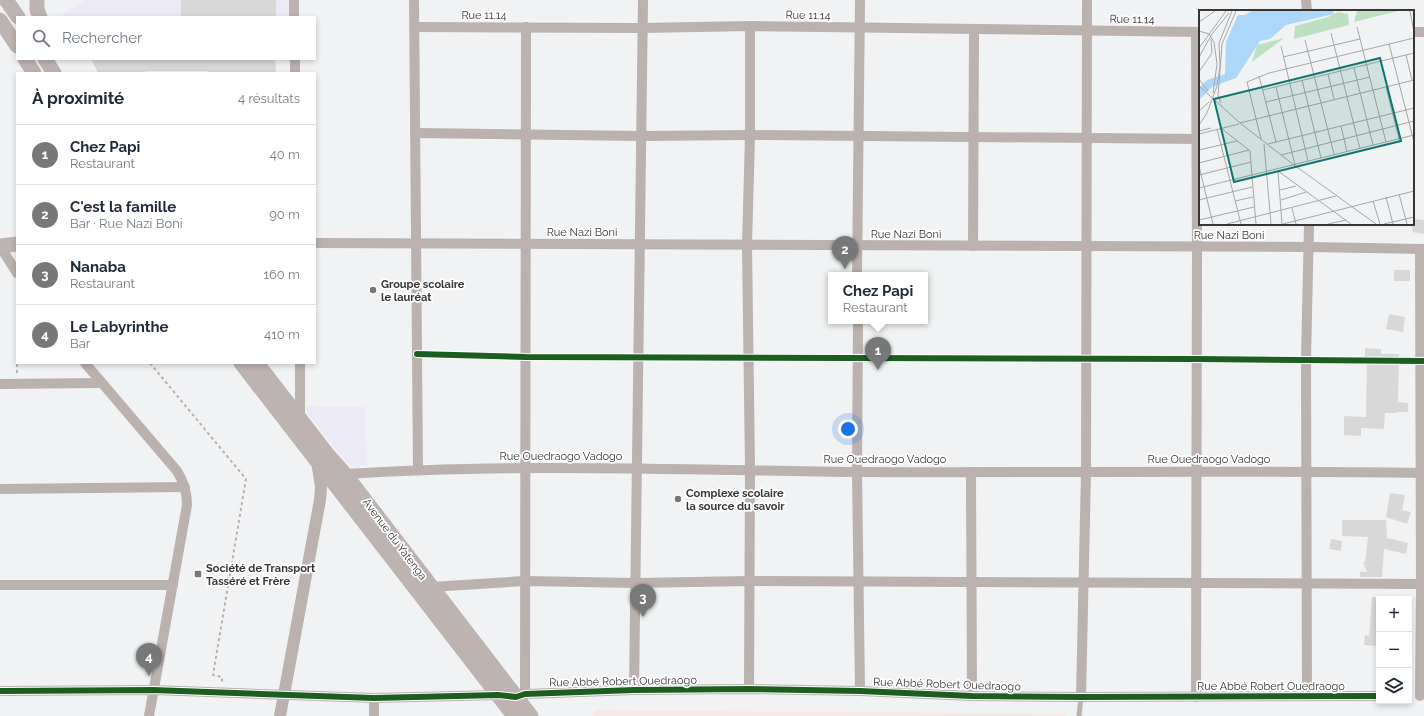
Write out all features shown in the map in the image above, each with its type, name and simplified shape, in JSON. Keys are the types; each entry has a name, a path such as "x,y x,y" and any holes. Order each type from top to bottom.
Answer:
{"main road":[{"path":"6,0 18,16"},
{"path":"11,0 19,16"},
{"path":"37,0 37,10 40,16"},
{"path":"0,20 16,44"},
{"path":"26,60 33,72"},
{"path":"46,60 53,72"},
{"path":"56,60 62,72"},
{"path":"0,235 16,236"},
{"path":"0,246 16,244"},
{"name":"Avenue du Yatenga","path":"242,364 514,716"},
{"name":"Avenue du Yatenga","path":"258,364 328,455 345,474 431,587 520,695 531,716"}],"street":[{"path":"294,0 294,16"},
{"path":"414,0 418,470"},
{"path":"634,690 643,0"},
{"path":"857,272 860,0"},
{"path":"1081,697 1086,472 1087,0"},
{"path":"1306,0 1307,10"},
{"path":"749,689 750,469 747,245 750,135 750,26"},
{"name":"Rue 11.14","path":"415,27 642,28 750,26 1198,32"},
{"path":"520,695 525,581 526,27"},
{"path":"974,30 974,246"},
{"path":"1196,697 1198,32"},
{"path":"295,60 295,72"},
{"path":"416,133 641,136 750,135 1198,139"},
{"path":"1307,695 1306,360 1310,225"},
{"name":"Rue Nazi Boni","path":"316,243 1310,247 1422,249"},
{"path":"0,246 16,270"},
{"path":"1422,249 1422,696"},
{"path":"858,324 857,472 860,691"},
{"path":"86,364 177,471 185,487 187,505 149,716"},
{"path":"300,364 300,419"},
{"path":"0,384 101,383"},
{"path":"280,716 320,500 321,487 317,461"},
{"name":"Rue Ouedraogo Vadogo","path":"345,474 418,470 526,468 750,469 857,472 1197,471 1422,473"},
{"path":"971,472 972,696"},
{"path":"0,489 185,487"},
{"path":"320,500 324,492 335,491 343,495"},
{"path":"431,587 525,581 636,583 749,581 1423,584"},
{"path":"0,585 173,585"},
{"name":"Rue Abbé Robert Ouedraogo","path":"0,691 153,690 284,696 374,698 498,696 634,690 749,689 860,691 972,696 1376,696"},
{"path":"374,698 376,714"}],"lane":[{"path":"1079,716 1081,697"}],"path":[{"path":"17,364 17,384"},
{"path":"151,364 246,479 213,674 222,677 222,693"}],"shaded area":[{"path":"86,0 289,0 289,16 63,16 62,14"},
{"path":"307,406 365,407 367,465 351,467 308,414"},
{"path":"596,710 1065,714 1065,716 592,716"}],"building":[{"path":"181,0 276,0 276,16 181,16"},
{"path":"92,60 275,60 276,72 145,71 98,72"},
{"path":"1414,219 1424,220 1424,234 1412,232"},
{"path":"1394,270 1410,270 1410,281 1394,281"},
{"path":"1389,314 1405,317 1403,332 1386,329"},
{"path":"1365,348 1381,349 1381,354 1399,354 1398,402 1408,403 1408,412 1385,413 1384,429 1361,428 1361,436 1344,435 1344,416 1366,417 1367,361 1365,361"},
{"path":"1390,493 1405,495 1402,510 1411,512 1407,524 1386,517"},
{"path":"1342,520 1386,520 1387,538 1408,543 1406,554 1384,549 1382,577 1360,577 1360,572 1367,572 1363,562 1365,562 1368,537 1342,536"},
{"path":"1331,539 1342,541 1341,551 1329,549"},
{"path":"1372,597 1376,597 1376,646 1364,645 1365,635 1369,636"}],"cycle path":[{"path":"417,354 526,357 1424,361"},
{"path":"0,691 153,690 374,698 498,695 516,697 525,694 634,690 749,689 860,691 972,696 1376,696"}],"place":[{"name":"C'est la famille","path":"845,269"},
{"name":"Groupe scolaire le lauréat","path":"373,290"},
{"name":"Chez Papi","path":"878,370"},
{"name":"Complexe scolaire la source du savoir","path":"678,499"},
{"name":"Société de Transport Tasséré et Frère","path":"198,574"},
{"name":"Nanaba","path":"643,617"},
{"name":"Le Labyrinthe","path":"149,676"}]}
